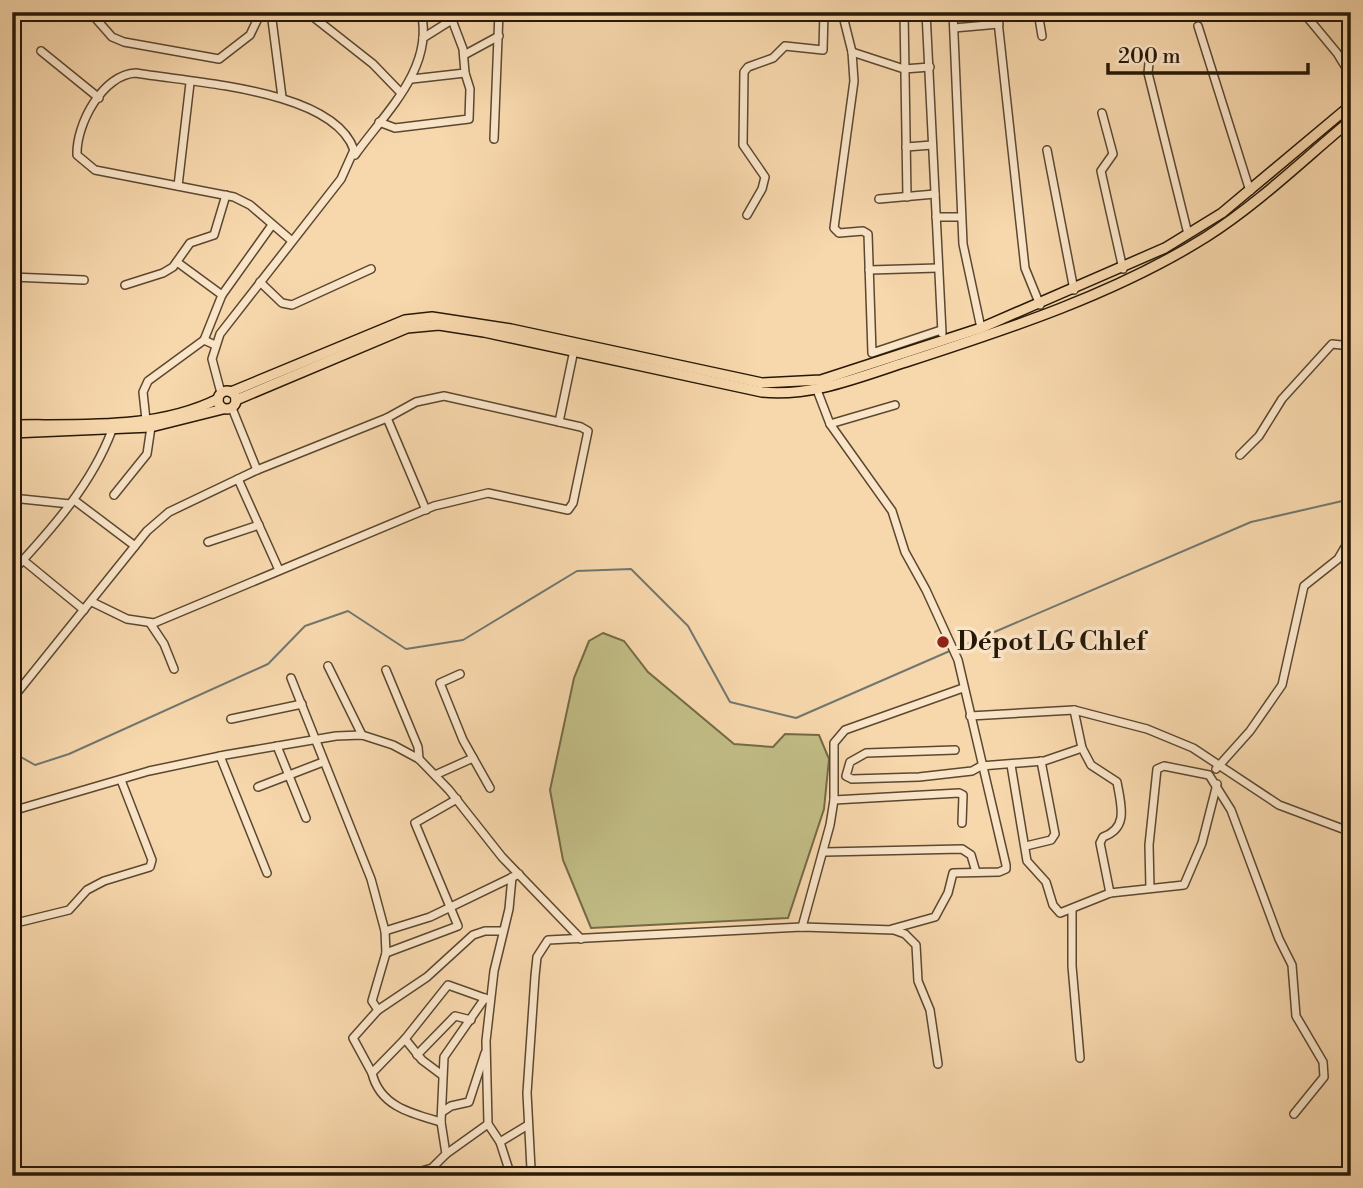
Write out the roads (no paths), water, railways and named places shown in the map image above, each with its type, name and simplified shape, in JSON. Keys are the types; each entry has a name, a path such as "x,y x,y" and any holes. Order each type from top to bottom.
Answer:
{"main road":[{"path":"820,386 942,342 983,331 1125,268 1188,234 1250,191 1351,104"},
{"path":"12,433 113,430 149,424 227,400 412,318 445,318 762,387 820,386 1125,280 1222,226 1351,120"},
{"path":"1125,268 1138,273"},
{"path":"1125,268 1125,280"},
{"path":"12,425 149,424"}],"street":[{"path":"90,12 112,37 124,42 219,59 250,35 261,12"},
{"path":"271,12 282,97"},
{"path":"307,12 373,64 401,93"},
{"path":"257,470 214,372 215,345 260,282 341,179 353,158 412,79 424,38 421,12"},
{"path":"424,38 457,12"},
{"path":"494,139 499,12"},
{"path":"719,12 734,16 743,12"},
{"path":"747,215 762,189 765,177 743,145 744,72 748,67 773,58 785,46 823,50 824,12"},
{"path":"842,12 852,52 854,81 834,228 839,233 863,231 868,234 872,353 941,330"},
{"path":"904,12 907,197"},
{"path":"926,12 942,342"},
{"path":"953,12 961,216 966,267 983,331"},
{"path":"1303,12 1337,53 1351,76"},
{"path":"954,28 998,18 1038,13 1042,36"},
{"path":"379,122 395,128 468,119 470,89 465,74 464,55 449,17"},
{"path":"998,18 1025,268 1040,305"},
{"path":"1198,26 1250,191"},
{"path":"464,55 499,36"},
{"path":"41,51 99,98"},
{"path":"852,52 904,69 930,67"},
{"path":"1149,62 1148,73 1188,234"},
{"path":"292,241 250,205 226,195 94,170 77,155 78,134 99,98 114,79 124,73 282,97 328,117 351,141 353,158"},
{"path":"412,79 465,74"},
{"path":"178,187 190,83"},
{"path":"1102,113 1113,154 1101,171 1125,268"},
{"path":"906,147 932,145"},
{"path":"1047,150 1074,290"},
{"path":"879,199 935,194"},
{"path":"125,285 157,276 177,262 190,243 214,235 226,195"},
{"path":"936,217 961,216"},
{"path":"114,495 147,454 149,424 143,392 148,381 204,340 222,295 272,225"},
{"path":"177,262 222,295"},
{"path":"869,270 939,268"},
{"path":"260,282 282,303 292,305 371,269"},
{"path":"12,277 84,280"},
{"path":"204,340 215,345"},
{"path":"1240,455 1259,436 1282,399 1332,344 1351,346"},
{"path":"559,422 575,348"},
{"path":"820,386 830,424 892,510 905,552 958,660 1006,867 999,872 953,873 943,903 935,917 891,930"},
{"path":"12,699 135,546 157,521 180,505 257,470 387,418 416,402 444,396 559,422 588,432 573,503 568,510 488,493 450,500 202,604 150,623 127,619 92,602"},
{"path":"830,424 895,405"},
{"path":"387,418 425,510"},
{"path":"12,572 72,502 102,458 113,430"},
{"path":"238,479 279,570"},
{"path":"12,498 72,502 135,546"},
{"path":"208,542 259,525"},
{"path":"1209,775 1250,731 1282,685 1302,588 1338,559 1348,542"},
{"path":"12,558 23,560 84,610"},
{"path":"150,623 164,644 174,669"},
{"path":"328,666 362,735"},
{"path":"386,670 418,747 419,759"},
{"path":"460,674 440,683 473,758 490,788"},
{"path":"291,678 371,879 385,931 386,953 373,996 377,1010"},
{"path":"802,928 825,852 834,800 832,770 837,736 851,727 963,688"},
{"path":"231,719 302,704"},
{"path":"1074,710 1082,748 1093,768 1112,776 1117,782 1122,819 1117,830 1102,837 1100,843 1110,893"},
{"path":"970,716 1074,710 1171,737 1279,805 1351,832"},
{"path":"12,811 121,780 220,756 316,739 362,735 419,759 457,799 516,875 581,939"},
{"path":"277,746 306,818"},
{"path":"955,750 859,754 850,762 846,776 852,779 919,777 972,771 981,766 1041,761 1082,748"},
{"path":"220,756 267,873"},
{"path":"435,775 473,758"},
{"path":"1026,846 1054,837 1041,761"},
{"path":"258,787 323,762"},
{"path":"1011,765 1029,866 1046,882 1056,910 1063,913 1110,893 1181,887 1188,880 1210,817 1217,783"},
{"path":"1150,888 1149,845 1157,769 1164,766 1209,775 1217,783 1231,810 1279,939 1292,965 1298,1022 1318,1051 1325,1070 1322,1081 1294,1114"},
{"path":"12,924 71,909 87,890 151,865 121,780"},
{"path":"834,800 959,793 963,795 962,823"},
{"path":"386,953 457,927 415,823 457,799"},
{"path":"825,852 962,849 971,855 976,872"},
{"path":"385,931 450,908 516,875"},
{"path":"516,875 487,999 485,1053 488,1071 488,1124 500,1142 509,1170 518,1176"},
{"path":"1072,909 1072,966 1080,1058"},
{"path":"527,1176 531,1169 528,1083 537,957 548,940 802,928 891,930 905,934 916,945 918,981 930,1010 938,1064"},
{"path":"441,1122 400,1110 388,1101 353,1038 377,1010 427,977 473,935 485,931 502,932"},
{"path":"372,1073 405,1039 448,985 487,999"},
{"path":"446,1154 441,1122 444,1057 487,999"},
{"path":"417,1055 454,1017 471,1020"},
{"path":"405,1039 417,1055 442,1075"},
{"path":"442,1112 451,1106 469,1102 485,1053"},
{"path":"404,1176 432,1168 446,1154 488,1124"},
{"path":"500,1142 528,1125"}],"waterway":[{"path":"957,648 1251,522 1351,499"},
{"path":"12,752 35,765 69,754 268,664 305,626 348,611 406,649 463,640 577,571 631,569 688,626 730,702 796,718 952,650"}],"place":[{"name":"Dépot LG Chlef","path":"943,642"}]}
